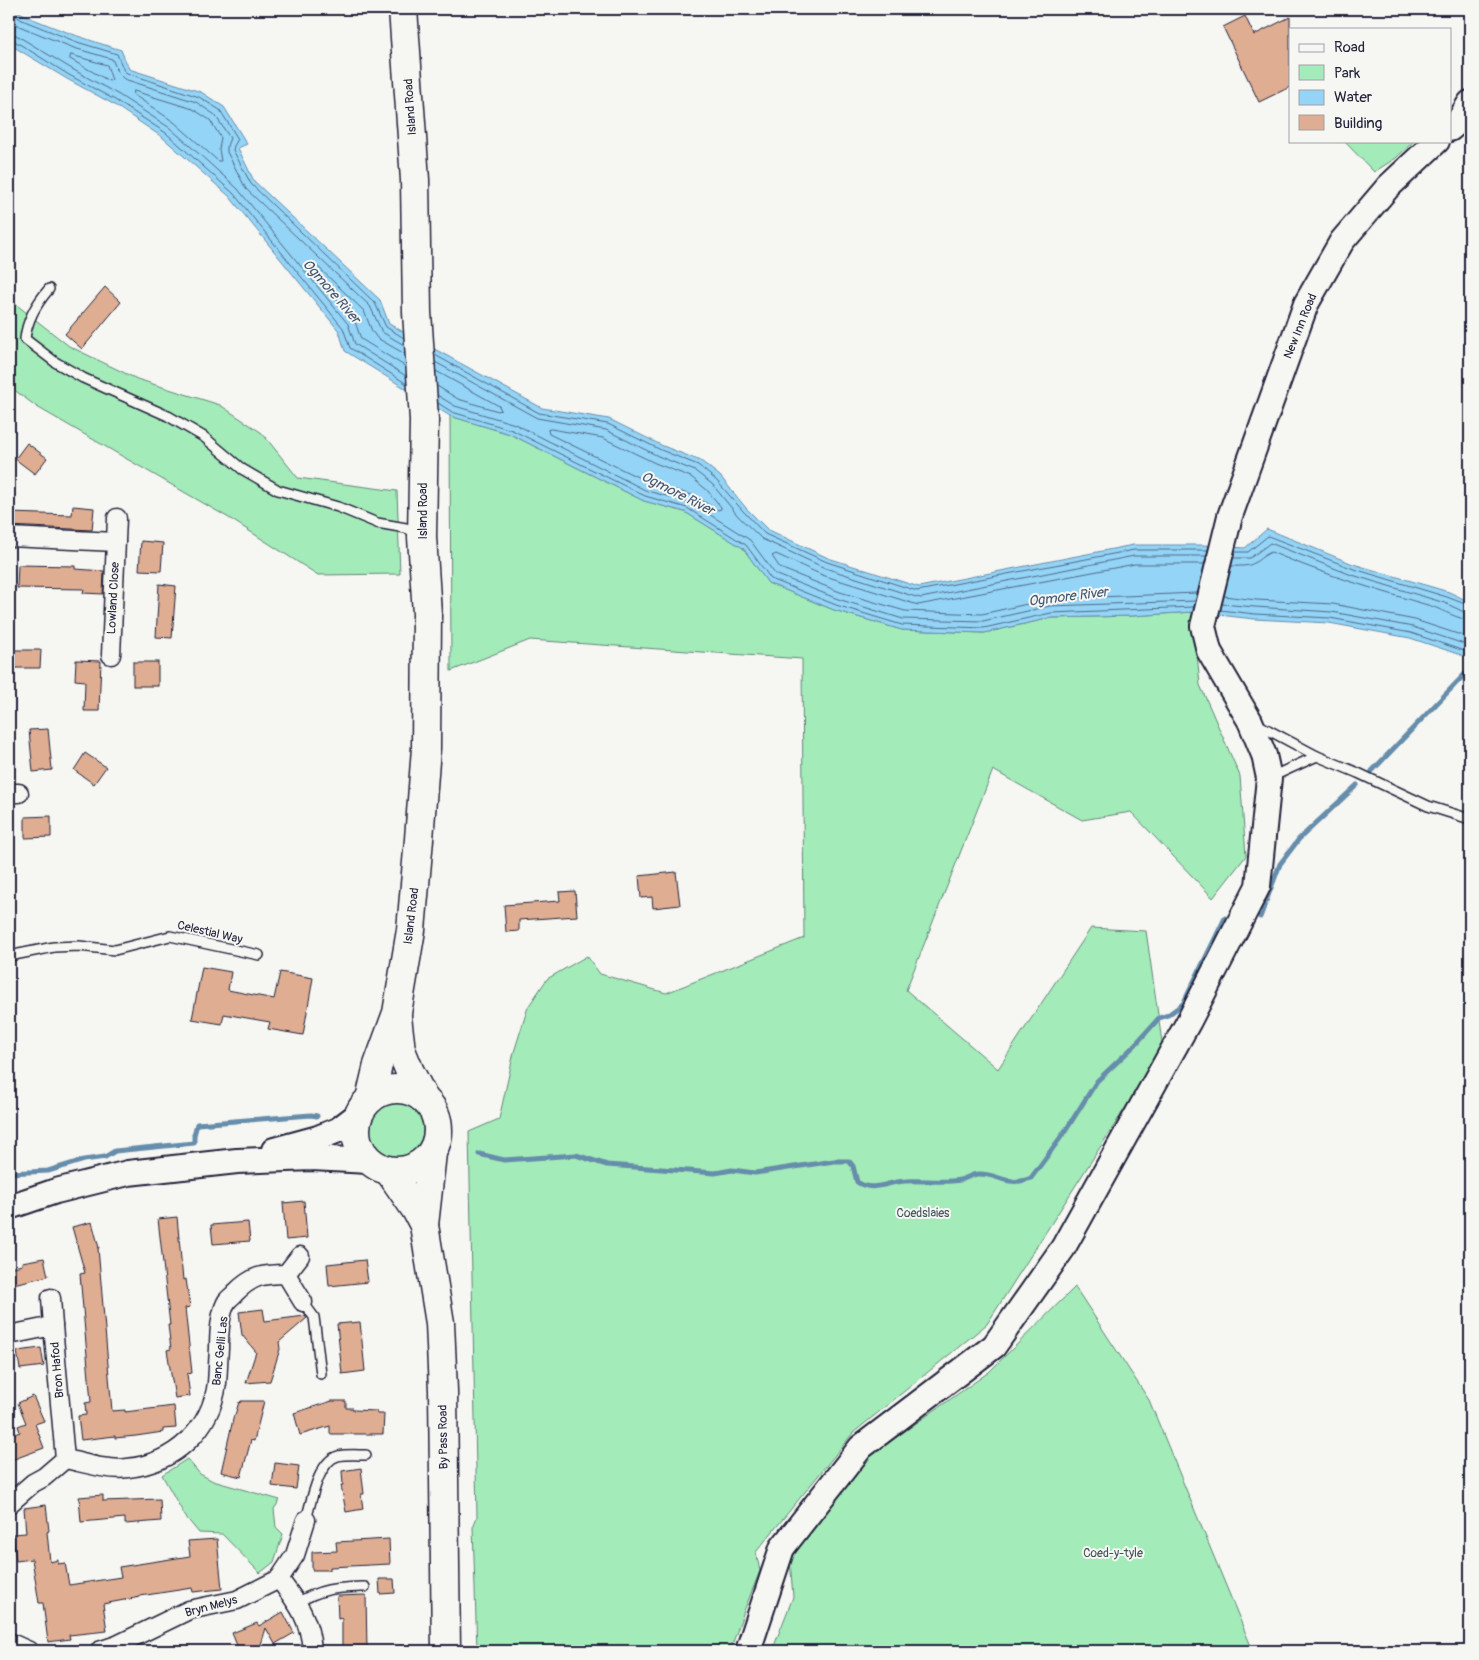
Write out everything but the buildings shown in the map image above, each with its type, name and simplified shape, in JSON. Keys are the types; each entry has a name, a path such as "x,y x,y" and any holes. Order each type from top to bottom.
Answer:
{"main road":[{"name":"Island Road","path":"365,1106 397,1013 411,930 426,748 427,614 422,537 424,420 417,312 415,180 403,9"},
{"name":"Island Road","path":"397,1013 401,1050 424,1099"},
{"path":"391,1089 403,1089 414,1092 424,1099 432,1108 437,1119 438,1131 432,1153 422,1163 412,1169 401,1172 379,1166 360,1149 356,1134 356,1124 365,1106 380,1092 391,1089"},
{"name":"By Pass Road","path":"432,1153 424,1225 440,1323 443,1391 446,1651"},
{"name":"By Pass Road","path":"379,1166 411,1203 424,1225"}],"street":[{"path":"1452,127 1458,122 1470,103"},
{"name":"New Inn Road","path":"1250,721 1209,651 1202,626 1230,516 1306,304 1342,241 1388,187 1436,142"},
{"name":"Lowland Close","path":"111,654 117,518"},
{"path":"9,537 116,542"},
{"path":"748,1651 782,1548 861,1447 994,1346 1063,1248 1189,1021 1258,886 1269,778 1264,755 1250,721"},
{"path":"236,1160 318,1138 338,1130 365,1106"},
{"path":"9,1207 56,1191 128,1173 236,1160 312,1158 379,1166"},
{"path":"300,1256 286,1274 303,1302"},
{"name":"Banc Gelli Las","path":"65,1459 105,1467 127,1469 156,1462 180,1448 201,1428 212,1404 217,1384 220,1329 226,1302 247,1281 268,1274 286,1274"},
{"path":"51,1298 53,1326"},
{"name":"Bron Hafod","path":"9,1335 53,1326 65,1459"},
{"path":"9,1504 65,1459"},
{"path":"306,1520 295,1554 279,1579 302,1611 311,1636 312,1651"},
{"name":"Bryn Melys","path":"99,1651 119,1648 189,1610 237,1600 279,1579"},
{"path":"9,1642 29,1651"}],"lane":[{"path":"49,289 34,309 27,327 25,339 55,362 83,378 168,416 204,437 242,469 278,490 338,507 377,523 406,528 422,537"},
{"path":"1250,721 1317,756 1428,806 1470,819"},
{"path":"1269,778 1317,756"},
{"name":"Celestial Way","path":"9,956 60,947 79,946 115,950 170,936 259,955"},
{"path":"303,1302 314,1317 321,1374"},
{"path":"306,1520 316,1484 325,1465 336,1456 366,1455"},
{"path":"297,1603 311,1594 332,1588 365,1587"}],"green space":[{"path":"1345,142 1413,142 1396,158 1374,172"},
{"path":"9,299 69,346 137,379 220,405 262,433 298,478 397,491 400,574 318,575 229,518 37,407 9,386"},
{"name":"Coedslaies","path":"450,416 510,434 644,501 685,512 743,548 768,583 834,610 902,630 984,633 1051,618 1193,612 1200,685 1240,776 1246,856 1213,898 1131,812 1082,820 993,770 906,990 998,1069 1091,928 1146,931 1163,1049 987,1324 853,1433 756,1552 760,1571 730,1651 477,1651 473,1527 477,1517 469,1132 499,1119 514,1052 528,1007 547,979 587,956 600,974 666,993 804,938 802,659 530,640 451,671"},
{"path":"389,1101 401,1101 411,1105 419,1113 423,1129 419,1145 411,1153 401,1157 389,1157 379,1153 371,1145 367,1135 367,1123 371,1113 379,1105"},
{"name":"Coed-y-tyle","path":"1075,1287 1149,1400 1253,1651 772,1651 793,1597 790,1560 871,1455 989,1372"},
{"path":"187,1459 200,1474 213,1481 280,1500 274,1509 276,1527 283,1534 274,1562 260,1573 222,1534 199,1533 185,1516 162,1475"}],"water":[{"name":"Ogmore River","path":"9,9 66,32 121,50 129,69 201,92 224,107 247,144 238,148 254,181 380,300 389,324 542,408 609,419 663,446 701,461 720,476 746,508 767,529 828,558 919,587 1133,545 1203,545 1245,548 1267,529 1353,564 1449,592 1470,602 1470,658 1410,638 1329,623 1254,619 1193,612 1051,618 984,633 902,630 834,610 768,583 743,548 685,512 644,501 510,434 450,416 345,351 339,331 229,196 162,137 113,104 9,44"}],"waterway":[{"path":"1372,771 1465,674 1470,674"},
{"path":"1260,917 1280,864 1299,839 1357,785"},
{"path":"479,1154 504,1160 576,1155 607,1165 715,1173 732,1170 755,1173 834,1161 849,1161 853,1166 857,1182 875,1187 900,1181 954,1181 978,1174 985,1174 1009,1181 1022,1181 1031,1178 1066,1130 1097,1081 1134,1046 1159,1018 1168,1015 1183,1004 1225,918"},
{"path":"9,1173 48,1171 84,1160 105,1157 115,1151 194,1143 197,1124 317,1116"}]}
